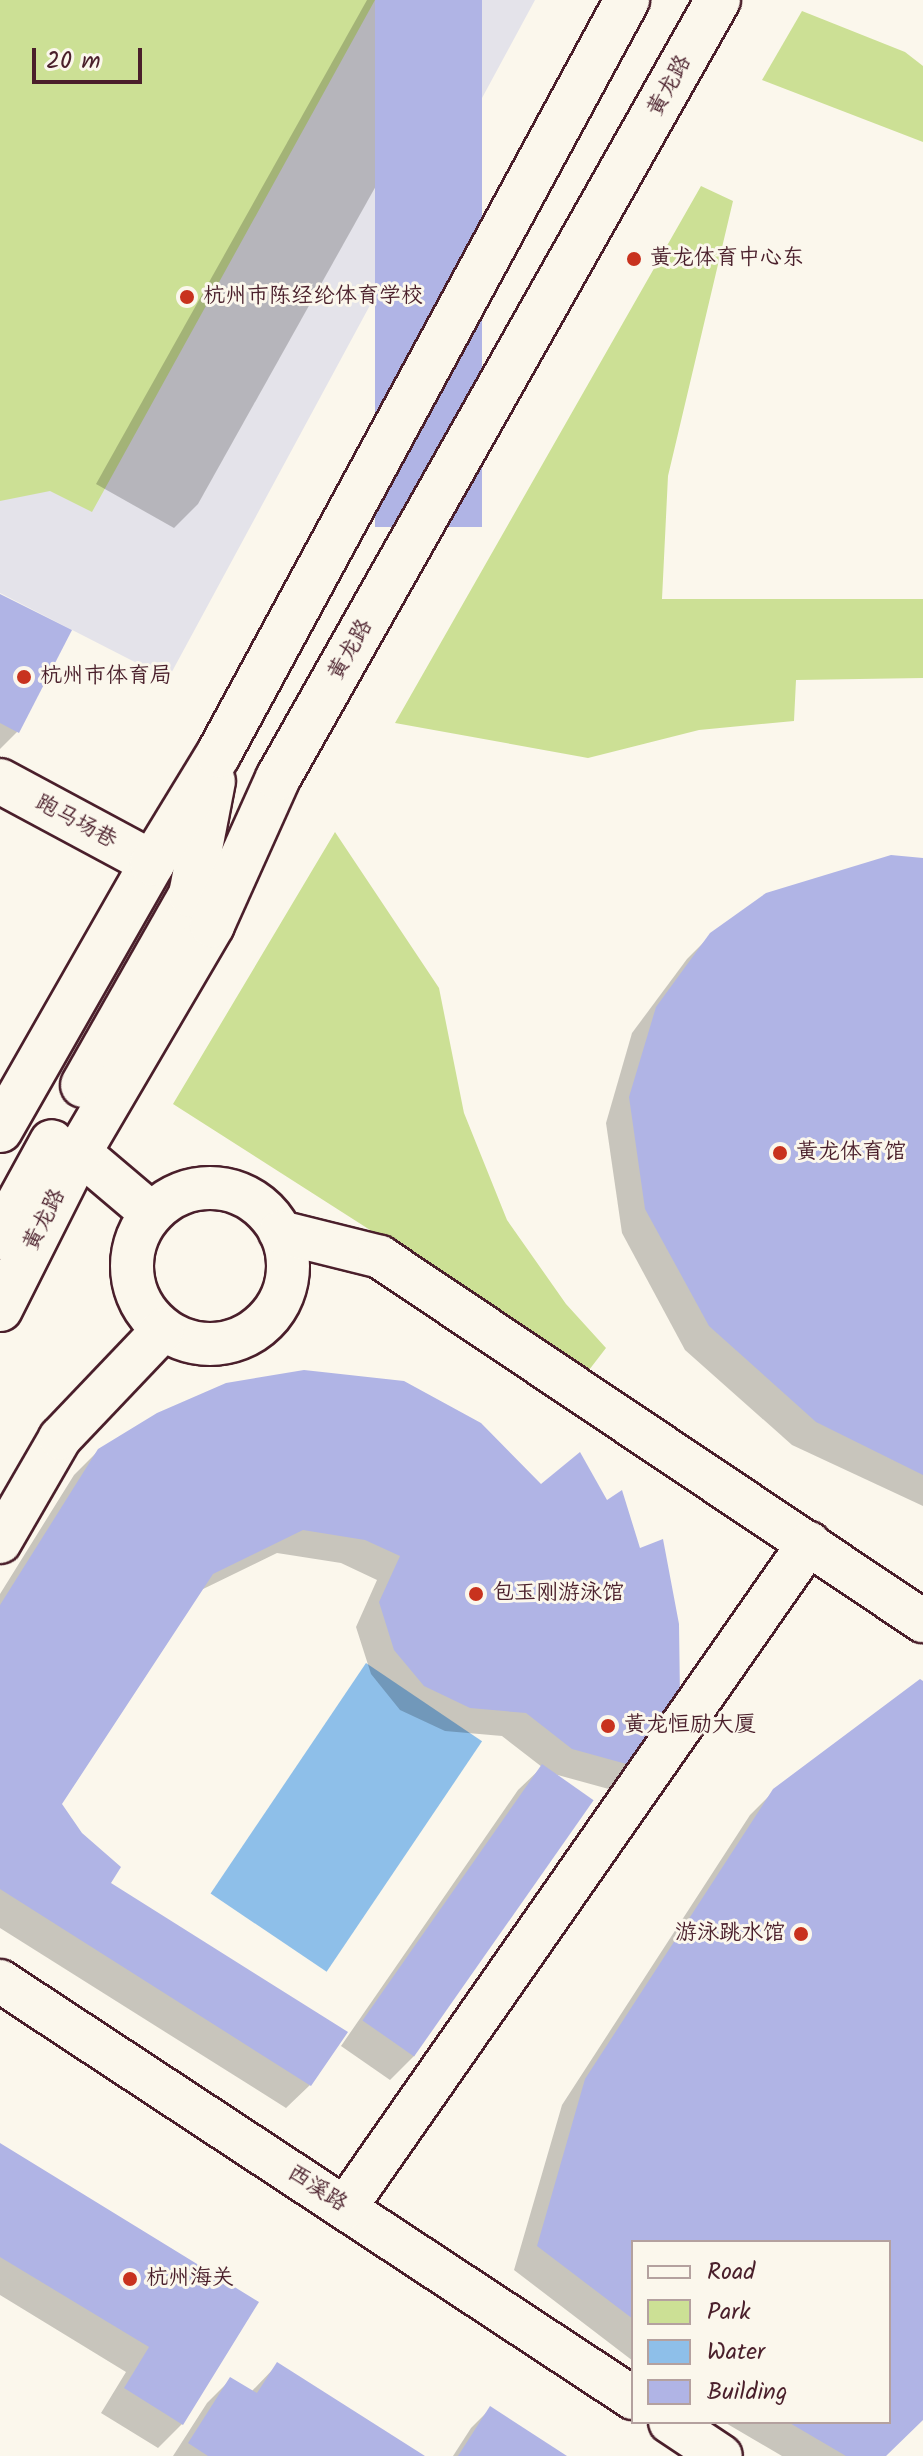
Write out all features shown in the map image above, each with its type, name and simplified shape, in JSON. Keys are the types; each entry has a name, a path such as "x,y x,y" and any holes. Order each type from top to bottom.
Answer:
{"main road":[{"path":"0,1130 152,863 218,755 627,0"},
{"name":"黄龙路","path":"0,1309 79,1152 212,925 278,778 710,7"},
{"path":"0,1237 191,895 218,755"},
{"name":"跑马场巷","path":"0,781 152,863"}],"street":[{"path":"79,1152 151,1213"},
{"path":"195,1188 221,1188 245,1196 266,1211 280,1232 288,1256 287,1282 278,1305 261,1326 239,1339 213,1345 186,1341 163,1330 144,1310 133,1286 131,1260 137,1234 151,1213 171,1197 195,1188"},
{"path":"280,1232 380,1257 923,1621"},
{"path":"0,1542 60,1438 163,1330"},
{"path":"345,2208 809,1543"},
{"name":"西溪路","path":"0,1981 631,2397"},
{"path":"673,2424 721,2456"}],"shaded area":[{"name":"杭州市陈经纶体育学校","path":"0,0 535,0 168,679 0,593"}],"green space":[{"path":"0,0 375,0 92,512 50,491 0,501"},
{"path":"802,11 905,52 923,66 923,142 762,80"},
{"path":"701,186 733,201 668,476 662,599 923,599 923,678 796,680 794,721 699,730 588,758 395,723"},
{"path":"335,832 439,988 464,1113 507,1220 566,1304 606,1348 589,1370 173,1104"}],"water":[{"path":"366,1663 482,1741 327,1972 211,1893"}],"building":[{"path":"375,0 482,0 482,527 375,527"},
{"name":"杭州市体育局","path":"0,594 72,630 19,733 0,723"},
{"name":"黄龙体育馆","path":"891,855 923,858 923,1475 816,1422 709,1326 645,1209 629,1097 656,1007 710,933 766,893"},
{"name":"黄龙恒励大厦","path":"304,1370 404,1381 481,1423 541,1484 580,1452 607,1500 622,1490 640,1548 663,1539 679,1624 680,1696 641,1768 572,1749 526,1713 470,1708 424,1686 394,1650 379,1602 400,1556 365,1540 303,1530 213,1574 62,1804 82,1833 121,1867 111,1883 348,2032 311,2086 0,1889 0,1605 98,1449 157,1413 226,1383"},
{"name":"游泳跳水馆","path":"920,1679 923,1681 923,2420 886,2456 846,2456 791,2424 891,2424 891,2240 631,2240 631,2317 537,2246 585,2079 773,1789"},
{"path":"542,1764 594,1800 414,2057 362,2020"},
{"name":"杭州海关","path":"0,2143 259,2302 183,2425 124,2388 149,2347 0,2257"},
{"path":"277,2362 425,2456 208,2456 188,2443 230,2377 257,2393"},
{"path":"490,2406 567,2456 458,2456"}],"place":[{"name":"黄龙体育中心东","path":"634,259"},
{"name":"杭州市陈经纶体育学校","path":"187,297"},
{"name":"杭州市体育局","path":"24,677"},
{"name":"黄龙体育馆","path":"780,1153"},
{"name":"包玉刚游泳馆","path":"476,1594"},
{"name":"黄龙恒励大厦","path":"608,1726"},
{"name":"游泳跳水馆","path":"801,1934"},
{"name":"杭州海关","path":"130,2279"}]}
